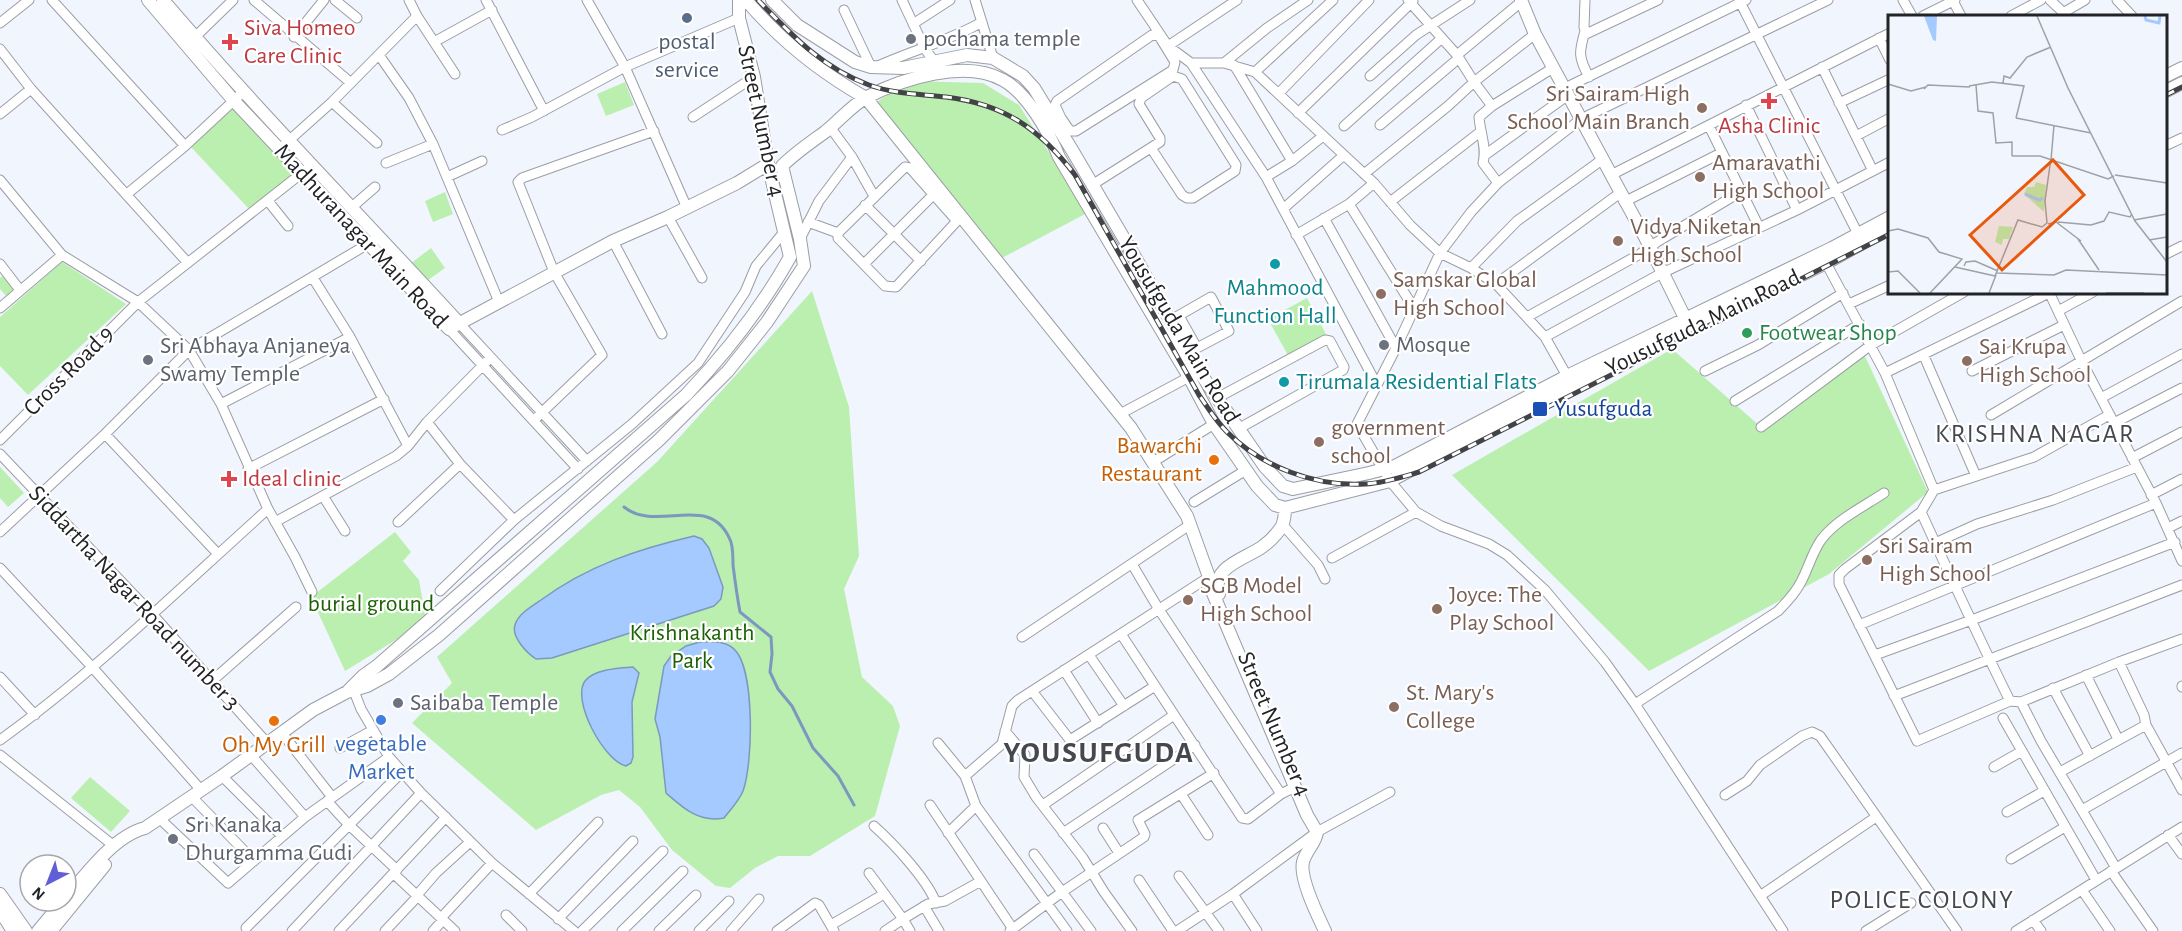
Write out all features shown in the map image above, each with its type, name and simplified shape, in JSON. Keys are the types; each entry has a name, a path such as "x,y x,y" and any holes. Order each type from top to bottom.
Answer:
{"main road":[{"name":"Madhuranagar Main Road","path":"147,0 190,41 306,170 368,244 454,326"},
{"name":"Madhuranagar Main Road","path":"163,0 190,41"},
{"name":"Street Number 4","path":"739,0 739,18 754,77 768,164 790,257"},
{"path":"746,0 789,44 819,69 866,98"},
{"path":"773,0 797,25 855,62 873,67"},
{"path":"1521,1 1535,34 1603,159 1688,324"},
{"name":"Yousufguda Main Road","path":"873,67 903,68 967,55 993,58 1023,76 1034,88 1175,318 1194,364 1270,473 1283,486 1293,489 1387,475 1395,466 1567,376 1826,263 1888,229"},
{"path":"2167,76 2182,68"},
{"name":"Yousufguda Main Road","path":"800,239 782,166 866,98 910,79 955,70 982,72 1005,80 1025,99 1050,116 1214,424 1246,470 1275,505 1286,508 1322,499 1387,475 1530,408 1888,218"},
{"path":"2167,90 2182,83"},
{"name":"Street Number 4","path":"866,98 1120,414 1153,462 1191,524 1217,603 1295,787 1313,821"},
{"path":"454,326 613,241 737,183 768,164"},
{"name":"Madhuranagar Main Road","path":"306,170 352,207 454,326"},
{"path":"78,884 107,849 222,776 313,710 351,690 389,674 439,635 659,440 728,371 767,322 804,263 800,239"},
{"path":"351,690 686,395 723,355 777,281 790,257 804,263"},
{"path":"1283,525 1286,508"},
{"name":"Street Number 4","path":"1283,525 1262,547 1228,566 1220,574 1218,591 1313,821"},
{"path":"1313,821 1314,842 1302,864 1304,878 1325,931"},
{"path":"51,931 113,855 114,846"},
{"path":"0,894 26,931"},
{"path":"0,911 12,931"},
{"path":"38,931 53,913"}],"street":[{"path":"0,23 29,0"},
{"path":"52,0 185,146"},
{"path":"190,41 233,0"},
{"path":"254,0 351,84"},
{"path":"294,36 324,0"},
{"path":"335,0 357,18"},
{"path":"409,0 455,74"},
{"path":"486,0 544,111"},
{"path":"587,0 625,67 687,208"},
{"path":"902,0 934,62"},
{"path":"914,24 950,0"},
{"path":"975,0 993,58"},
{"path":"1137,0 1168,46 1191,63 1266,177 1377,385"},
{"path":"1168,46 1237,0"},
{"path":"1224,63 1267,28 1308,0"},
{"path":"1255,72 1333,0"},
{"path":"1279,93 1370,0"},
{"path":"1370,76 1416,34 1470,0"},
{"path":"1585,0 1585,31 1579,50 1580,60 1589,76"},
{"path":"1585,31 1586,34 1590,33 1658,0"},
{"path":"1783,931 1635,704 1605,662 1545,590 1507,555 1489,544 1441,526 1416,512 1387,475 1357,424 1415,310 1440,253 1471,212 1498,183 1581,119 1828,0"},
{"path":"1903,0 1911,15"},
{"path":"2013,15 2041,0"},
{"path":"2050,0 2065,15 2085,0"},
{"path":"2117,0 2131,15"},
{"path":"1298,113 1411,1 1458,57 1492,106"},
{"path":"1380,125 1521,1"},
{"path":"1485,155 1589,76 1742,1 1756,35 1858,234"},
{"path":"1925,15 1954,1 1961,15"},
{"path":"434,42 492,10"},
{"path":"844,10 873,67 926,48 982,22"},
{"path":"284,145 351,84 417,16"},
{"path":"502,130 544,111 625,67 739,18"},
{"path":"1364,174 1535,34"},
{"path":"1611,176 1888,34"},
{"path":"1152,35 1159,36 1175,62 1173,70 1076,131 1070,131 1050,116 1057,101 1152,35"},
{"path":"1344,126 1442,38"},
{"path":"1879,38 1888,56"},
{"path":"0,49 32,89 188,263"},
{"path":"379,55 409,98 433,144 499,302"},
{"path":"1191,63 1224,63 1255,72 1374,183 1440,253 1471,268 1496,284 1545,337 1567,376"},
{"path":"1234,65 1292,161"},
{"path":"1822,67 1873,171"},
{"path":"1498,183 1483,163 1485,155 1479,117 1492,106 1553,68"},
{"path":"1092,185 1151,148 1158,144 1160,138 1139,101 1173,76 1182,79 1236,165 1235,171 1193,198 1187,198 1182,195 1151,148"},
{"path":"693,117 754,77"},
{"path":"1839,103 1888,80"},
{"path":"0,114 32,89"},
{"path":"127,194 185,146 239,96"},
{"path":"332,102 377,143"},
{"path":"1746,105 1797,210"},
{"path":"1856,136 1888,119"},
{"path":"1709,126 1759,227"},
{"path":"830,127 852,157 874,196"},
{"path":"534,420 602,355 554,272 518,185 520,179 654,131"},
{"path":"1390,202 1480,132"},
{"path":"1266,177 1292,161 1323,136"},
{"path":"2167,145 2182,138"},
{"path":"386,163 433,144"},
{"path":"1496,284 1622,198 1721,153"},
{"path":"1283,209 1344,155"},
{"path":"800,239 819,201 852,157"},
{"path":"1471,268 1517,221 1603,159"},
{"path":"447,177 482,161"},
{"path":"1545,337 1662,273 1797,210 1888,163"},
{"path":"905,167 910,168 957,221 921,261 896,286 890,288 885,286 838,238 838,233 905,167"},
{"name":"Cross Road 9","path":"0,440 138,302 306,170"},
{"path":"0,180 62,255 138,302 189,350 221,404 248,469 312,592"},
{"path":"1296,235 1349,204 1374,183"},
{"path":"352,207 375,186"},
{"path":"1527,317 1640,254 1742,191"},
{"path":"864,264 934,194"},
{"path":"268,201 288,226"},
{"path":"1349,204 1415,310"},
{"path":"865,205 921,261"},
{"path":"668,217 702,278"},
{"path":"1324,218 1396,348"},
{"path":"808,222 838,233"},
{"path":"440,591 514,520 632,424 698,363 745,292 756,266 785,236"},
{"path":"0,532 105,434 189,350 380,237"},
{"path":"613,241 662,333"},
{"path":"2167,254 2182,246"},
{"path":"0,308 62,255"},
{"path":"1826,263 1885,374 1934,490"},
{"path":"0,264 20,290"},
{"path":"313,278 350,337 408,447"},
{"path":"1849,304 1888,286"},
{"path":"1705,371 1758,345 1843,293"},
{"path":"1761,427 1871,345 1960,294"},
{"path":"1885,374 2047,294"},
{"path":"2050,294 2081,360 2169,528 2182,561"},
{"path":"2058,311 2089,294"},
{"path":"1211,297 1229,331 1197,348 1175,318 1211,297"},
{"path":"1991,415 2182,301"},
{"path":"1735,401 1860,324"},
{"path":"1972,371 2064,325"},
{"name":"Madhuranagar Main Road","path":"454,326 490,358 587,461"},
{"name":"Madhuranagar Main Road","path":"454,326 483,366 578,469"},
{"path":"221,404 350,337"},
{"path":"1217,398 1325,340 1330,341 1344,367 1343,370 1238,429"},
{"path":"2101,398 2182,354"},
{"path":"1924,356 1976,476"},
{"path":"275,522 396,456 408,447 427,422 490,358"},
{"path":"1120,414 1189,377"},
{"path":"2182,388 2034,457 1934,490 1921,512 1839,575 1839,584 1917,741 2010,701 2021,702 2182,639"},
{"path":"248,469 384,399"},
{"path":"427,422 460,464 514,520"},
{"path":"1153,462 1214,424"},
{"path":"1935,543 1977,524 2053,500 2134,463 2182,432"},
{"path":"105,434 218,554"},
{"name":"Siddartha Nagar Road number 3","path":"0,454 153,615 268,744"},
{"path":"398,522 460,464"},
{"path":"1194,502 1246,470"},
{"path":"1859,625 2154,499 2182,479"},
{"path":"1635,704 1778,611 1800,584 1822,540 1848,516 1884,493"},
{"path":"323,496 345,531"},
{"path":"0,740 93,668 268,509"},
{"path":"1332,558 1416,512"},
{"path":"1921,512 2010,701"},
{"path":"2169,528 2182,521"},
{"path":"1022,637 1191,524"},
{"path":"1283,525 1318,565 1326,579"},
{"path":"1875,655 2175,542"},
{"path":"1132,564 1158,608 1281,794"},
{"path":"0,568 93,668 254,861"},
{"path":"965,776 1002,744 1012,706 1209,576"},
{"path":"1894,696 2182,585"},
{"path":"213,680 296,607"},
{"path":"1121,634 1244,820 1295,787"},
{"path":"1089,655 1124,706"},
{"path":"2119,662 2144,715 2146,725 2182,790"},
{"path":"1064,670 1098,723"},
{"path":"2086,675 2118,740"},
{"path":"0,677 35,715"},
{"path":"1032,691 1068,739 1071,739 1155,686"},
{"path":"2053,688 2090,756"},
{"path":"351,690 388,757 421,793 492,863 573,931"},
{"path":"2021,702 2113,869 2153,931"},
{"path":"1043,805 1174,715"},
{"path":"2003,718 2096,880"},
{"path":"2060,772 2146,725"},
{"path":"340,748 373,730"},
{"path":"1005,731 1025,755 1023,775 1132,931"},
{"path":"282,733 348,824 455,931"},
{"path":"1725,795 1747,781 1760,765 1802,736 1815,733 1827,743 1876,817 1958,931"},
{"path":"938,743 965,776 976,806 1067,931"},
{"path":"1063,833 1194,745"},
{"path":"1994,767 2022,751"},
{"path":"2082,810 2182,753"},
{"path":"0,755 114,846"},
{"path":"251,755 306,817"},
{"path":"159,818 228,883 306,817 388,757"},
{"path":"246,928 402,772"},
{"path":"930,805 1012,930 1062,892 1145,836 1138,820 1214,773"},
{"path":"222,776 282,836"},
{"path":"2007,812 2044,790"},
{"path":"1139,880 1177,931 1233,894 1313,821 1390,792"},
{"path":"292,931 421,793"},
{"path":"1182,794 1208,835"},
{"path":"948,833 976,806"},
{"path":"339,931 446,817"},
{"path":"1760,896 1876,817"},
{"path":"530,894 598,822"},
{"path":"874,826 891,842 926,885 936,903"},
{"path":"2011,859 2065,827"},
{"path":"2016,931 2182,827"},
{"path":"1103,828 1119,853"},
{"path":"2168,835 2182,854"},
{"path":"558,919 633,841"},
{"path":"385,931 436,873 470,842"},
{"path":"582,931 663,851"},
{"path":"1034,854 1091,931"},
{"path":"433,931 492,863"},
{"path":"622,931 683,871"},
{"path":"869,873 910,931"},
{"path":"1179,876 1219,931"},
{"path":"885,931 924,906 945,902 981,881"},
{"path":"2082,890 2110,931"},
{"path":"777,931 815,903 819,905 832,928 884,894"},
{"path":"1233,894 1257,931"},
{"path":"659,931 696,895"},
{"path":"732,931 759,900"},
{"path":"699,931 729,901"},
{"path":"1866,931 1911,903"},
{"path":"924,906 939,931"},
{"path":"506,915 522,931"},
{"path":"2033,920 2041,931"}],"green space":[{"path":"909,81 983,83 1019,105 1087,213 1000,259 872,105"},
{"path":"625,82 634,105 606,116 597,94"},
{"path":"241,101 303,167 250,210 190,146"},
{"path":"445,192 453,214 433,222 425,201"},
{"path":"431,248 445,268 424,283 410,264"},
{"path":"62,262 126,304 28,395 0,366 0,317"},
{"path":"3,275 16,291 7,297 0,289 0,278"},
{"name":"Krishnakanth Park","path":"812,291 849,407 859,556 844,589 862,677 893,706 900,726 875,816 810,856 778,856 755,868 730,888 716,886 672,850 640,807 619,790 601,795 536,830 412,723 452,683 437,657 657,462"},
{"path":"1307,298 1328,338 1290,359 1268,319"},
{"path":"1672,349 1761,427 1864,354 1928,492 1829,574 1649,671 1452,475"},
{"path":"0,467 24,493 8,507 0,498"},
{"name":"burial ground","path":"395,532 411,552 403,561 419,580 425,615 399,638 345,671 311,597"},
{"path":"90,777 130,811 111,832 71,798"}],"water":[{"path":"694,536 702,539 709,548 723,587 721,599 714,606 552,658 536,659 524,649 515,635 515,625 522,614 576,577 633,553"},
{"path":"700,642 723,643 735,650 746,677 749,697 749,761 743,791 724,818 715,819 692,813 666,793 660,737 655,719 664,666 671,656 686,646"},
{"path":"633,667 639,673 632,702 633,757 631,763 626,766 617,762 608,753 592,729 582,702 582,690 585,681 594,674"}],"waterway":[{"path":"624,507 638,514 652,517 697,515 711,518 722,527 732,545 740,612 771,637 770,672 778,689 792,706 813,748 838,776 854,805"}],"railway":[{"path":"758,0 783,26 822,60 852,78 888,90 967,100 1003,113 1034,132 1048,144 1075,175 1199,395 1219,423 1241,444 1273,465 1328,482 1372,483 1393,480 1419,472 1888,235"},
{"path":"2167,94 2182,87"}],"place":[{"name":"postal service","path":"687,18"},
{"name":"pochama temple","path":"911,39"},
{"name":"Siva Homeo Care Clinic","path":"230,42"},
{"name":"Asha Clinic","path":"1769,101"},
{"name":"Sri Sairam High School Main Branch","path":"1702,108"},
{"name":"Amaravathi High School","path":"1700,177"},
{"name":"Vidya Niketan High School","path":"1618,241"},
{"name":"Mahmood Function Hall","path":"1275,264"},
{"name":"Samskar Global High School","path":"1381,294"},
{"name":"Footwear Shop","path":"1747,333"},
{"name":"Mosque","path":"1384,345"},
{"name":"Sri Abhaya Anjaneya Swamy Temple","path":"148,360"},
{"name":"Sai Krupa High School","path":"1967,361"},
{"name":"Tirumala Residential Flats","path":"1284,382"},
{"name":"Yusufguda","path":"1540,409"},
{"name":"government school","path":"1319,442"},
{"name":"Bawarchi Restaurant","path":"1214,460"},
{"name":"Ideal clinic","path":"229,479"},
{"name":"Sri Sairam High School","path":"1867,560"},
{"name":"SGB Model High School","path":"1188,600"},
{"name":"Joyce: The Play School","path":"1437,609"},
{"name":"Saibaba Temple","path":"398,703"},
{"name":"St. Mary's College","path":"1394,707"},
{"name":"vegetable Market","path":"381,720"},
{"name":"Oh My Grill","path":"274,721"},
{"name":"Sri Kanaka Dhurgamma Gudi","path":"173,839"}],"district":[{"name":"KRISHNA NAGAR","path":"2035,434"},
{"name":"YOUSUFGUDA","path":"1099,753"},
{"name":"POLICE COLONY","path":"1922,900"}]}
